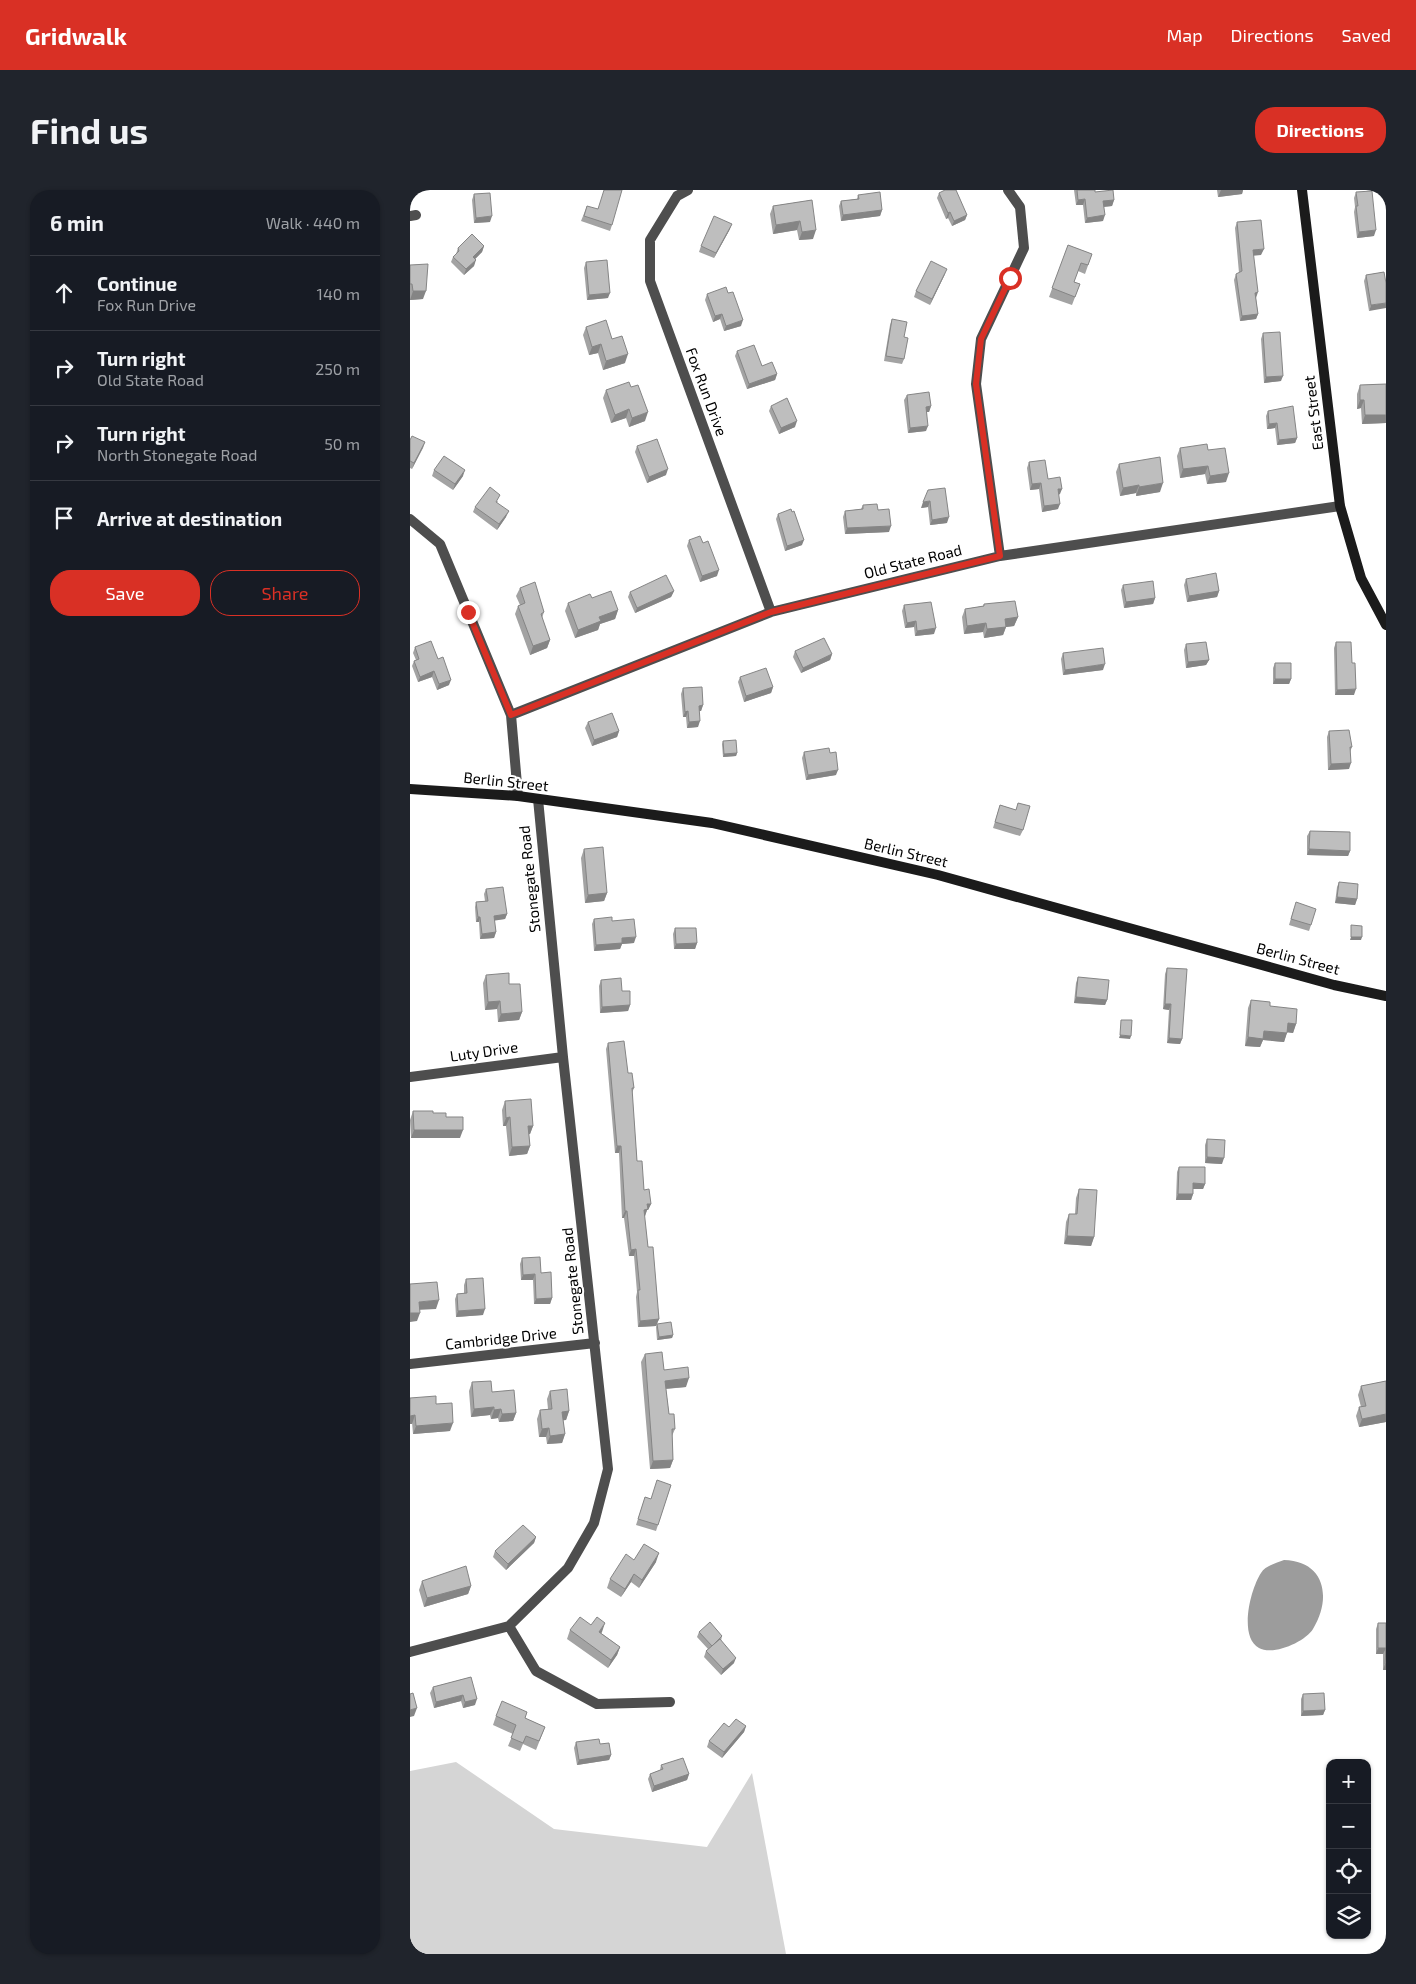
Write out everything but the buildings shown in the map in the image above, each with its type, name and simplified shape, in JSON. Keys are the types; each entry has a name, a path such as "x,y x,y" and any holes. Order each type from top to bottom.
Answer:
{"main road":[{"name":"East Street","path":"1302,190 1340,506 1360,578 1386,625"},
{"name":"Berlin Street","path":"410,789 518,796 712,823 928,873 1334,985 1386,996"}],"street":[{"name":"Fox Run Drive","path":"688,190 677,196 650,240 650,281 771,612"},
{"path":"1000,556 976,384 981,339 1024,248 1020,207 1008,190"},
{"name":"Old State Road","path":"511,715 771,612 1000,556 1340,506"},
{"path":"410,519 440,544 511,715 518,796"},
{"name":"Stonegate Road","path":"410,1652 509,1626 568,1568 594,1523 608,1469 563,1057 538,799"},
{"name":"Luty Drive","path":"410,1077 563,1057"},
{"name":"Cambridge Drive","path":"410,1364 595,1344"},
{"path":"509,1626 536,1671 597,1704 670,1702"}],"shaded area":[{"path":"1284,1560 1298,1562 1309,1567 1316,1574 1321,1583 1322,1605 1313,1629 1303,1639 1280,1649 1265,1650 1259,1648 1253,1642 1249,1633 1248,1612 1250,1600 1257,1580 1265,1568"},
{"path":"456,1762 554,1829 707,1847 752,1773 786,1954 410,1954 410,1771"}],"route":[{"path":"468,612 511,715 771,612 1000,556 976,384 981,339 1010,278"}]}
